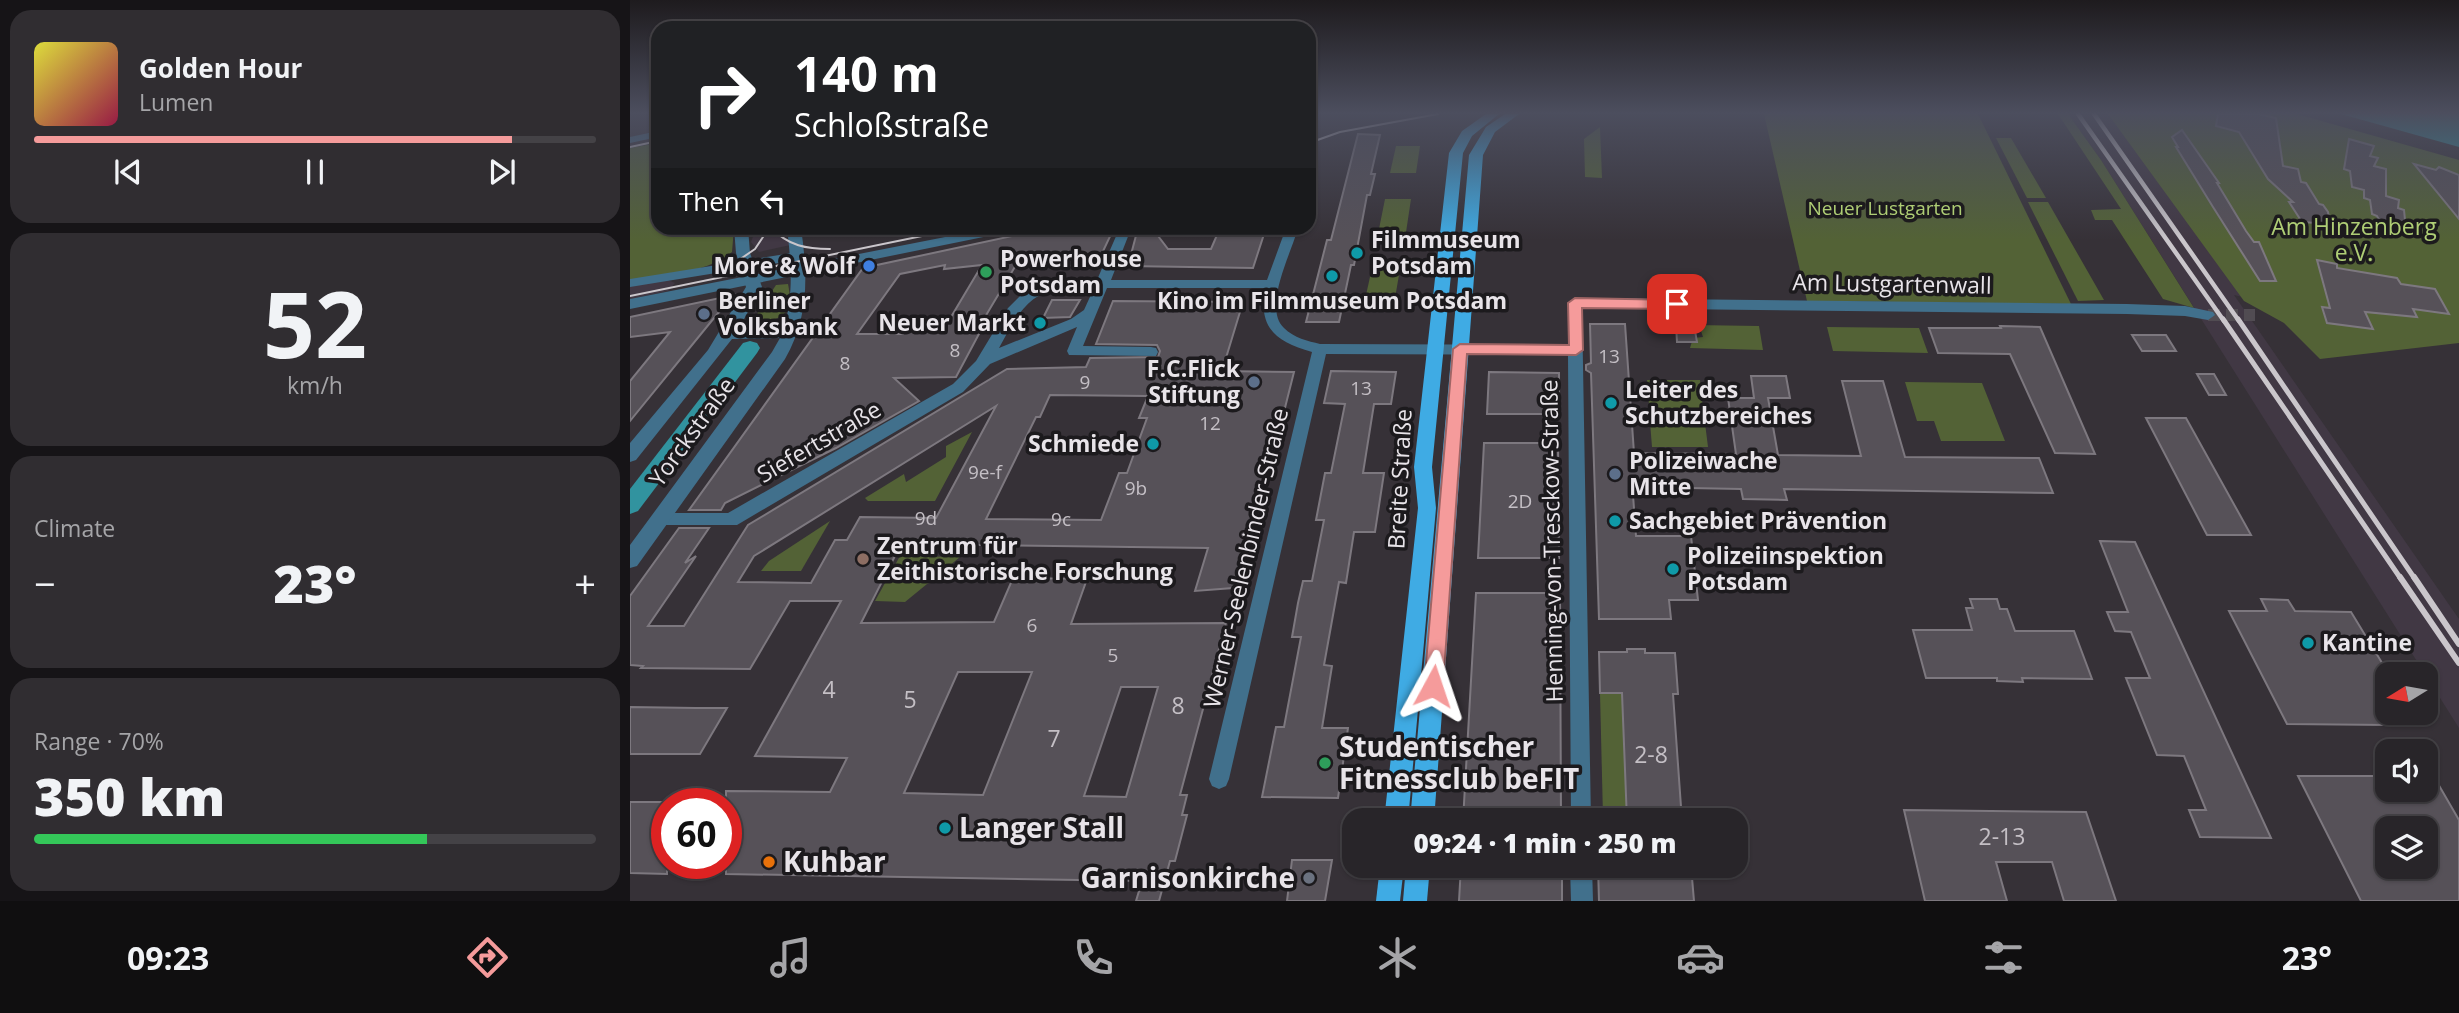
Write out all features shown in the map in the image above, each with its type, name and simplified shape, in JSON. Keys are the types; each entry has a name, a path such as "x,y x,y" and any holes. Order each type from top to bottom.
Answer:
{"main road":[{"name":"Breite Straße","path":"1397,808 1427,508 1423,467 1456,156"},
{"path":"1423,808 1476,156"},
{"path":"1388,901 1391,878"},
{"path":"1415,901 1417,878"}],"street":[{"path":"741,235 750,272"},
{"name":"Yorckstraße","path":"630,560 779,355 792,331 800,286 795,235"},
{"path":"630,304 798,258 959,235"},
{"path":"1124,235 1074,351 1151,352"},
{"path":"1290,235 1274,284 1268,314 1279,335 1296,345 1320,349 1576,350"},
{"path":"630,283 750,272"},
{"name":"Yorckstraße","path":"630,455 727,334 754,287 750,272"},
{"path":"985,360 1014,307 1026,294 1052,284 1274,284"},
{"name":"Am Lustgartenwall","path":"1575,303 2127,309 2185,311 2208,315"},
{"name":"Henning-von-Tresckow-Straße","path":"1575,303 1581,808"},
{"path":"985,360 1076,322 1090,313"},
{"path":"727,334 792,331"},
{"name":"Werner-Seelenbinder-Straße","path":"1220,779 1320,349"},
{"name":"Siefertstraße","path":"659,520 731,520 958,388 985,360"},
{"path":"1581,878 1582,901"}],"shaded area":[{"path":"2098,156 2166,156 2270,303 2234,295 2459,619 2459,728 2438,695 2438,662 2417,662"},
{"path":"754,235 782,235 795,244 759,252 751,242"},
{"path":"668,280 675,283 668,291 630,299 630,285"}],"green space":[{"path":"630,156 651,156 651,235 733,235 732,252 697,269 630,280"},
{"path":"1394,156 1419,156 1416,173 1390,173"},
{"path":"1584,156 1601,156 1602,178 1585,177"},
{"name":"Neuer Lustgarten","path":"1774,156 1999,156 2071,304 1807,301"},
{"path":"2005,156 2022,156 2046,198 2027,198"},
{"path":"2086,156 2098,156 2101,160 2194,308 2163,299 2112,220 2095,220 2091,210 2121,209"},
{"name":"Am Hinzenberg e.V.","path":"2139,156 2445,156 2459,160 2459,343 2320,359 2284,323 2244,301"},
{"path":"1385,199 1411,199 1405,239 1377,239"},
{"path":"2028,202 2048,202 2104,300 2078,301"},
{"path":"1372,268 1400,269 1394,304 1364,304"},
{"path":"788,284 789,303 783,315 770,321 752,322 776,285"},
{"path":"1694,325 1759,326 1763,350 1690,348 1693,338 1703,337 1701,331 1695,331"},
{"path":"1827,327 1919,328 1928,353 1833,351"},
{"path":"1647,380 1700,380 1704,418 1650,417"},
{"path":"1905,382 1982,383 2005,441 1941,441 1934,421 1917,421"},
{"path":"1650,422 1705,423 1708,447 1652,447"},
{"path":"972,432 935,501 868,501 865,498 904,474 906,482 946,457 946,446"},
{"path":"830,521 801,571 761,571 769,561"},
{"path":"900,556 960,557 905,602 875,601"},
{"path":"1600,693 1622,693 1627,808 1603,808"}],"building":[{"path":"1352,156 1375,156 1371,174 1375,174 1370,195 1367,195 1354,265 1351,265 1339,322 1306,322 1327,240 1331,240"},
{"path":"2182,156 2200,156 2246,231 2254,242 2259,242 2276,281 2260,281"},
{"path":"2254,156 2282,156 2283,166 2298,169 2301,182 2306,183 2319,204 2328,212 2330,224 2302,222 2289,202 2293,202 2268,179"},
{"path":"2346,156 2378,158 2374,166 2386,169 2386,196 2399,200 2398,208 2404,210 2405,220 2413,235 2385,231 2377,216 2372,214 2370,200 2364,198 2364,190 2352,187 2350,171 2344,169"},
{"path":"2414,164 2436,170 2439,167 2459,175 2459,219"},
{"path":"1017,235 1111,235 1096,266 1016,265 985,317 988,317 956,377 894,378 919,401 836,448 725,503 721,510 689,510 863,268","holes":["945,265 944,269 982,265 951,317 912,318 903,334 857,334 900,274"]},
{"path":"1136,235 1157,235 1168,249 1211,249 1217,235 1264,235 1253,268 1128,266"},
{"path":"2317,260 2337,264 2337,268 2397,278 2401,284 2435,289 2449,314 2413,309 2417,317 2365,312 2373,329 2327,323 2322,307 2330,308"},
{"path":"734,295 630,421 630,381 670,332 630,337 630,317"},
{"path":"1052,300 1080,300 1070,317 1043,318"},
{"path":"1113,301 1243,302 1222,371 1294,372 1253,535 1246,535 1233,588 1195,591 1208,548 901,544 861,623 994,622 1013,578 1087,579 1071,624 1226,623 1180,795 1187,795 1182,815 1187,815 1175,861 1170,861 1159,901 1136,901 1142,881 742,874 742,791 830,792 847,758 755,756 841,601 790,601 750,669 641,668 643,666 630,665 630,596 679,528 709,528 685,563 696,556 648,626 684,626 748,525 1007,369 1086,367 1090,358 1158,357 1160,351 1157,345 1096,344","holes":["1050,395 1148,396 1139,418 1147,418 1127,473 1119,473 1101,520 986,519 1036,417 1040,417","996,406 936,518 860,517 847,540 835,540 811,583 738,582 754,556","958,672 1032,672 983,795 904,793","1121,687 1158,687 1126,797 1084,796"]},
{"path":"1590,324 1625,324 1634,453 1736,454 1728,398 1754,398 1751,376 1786,376 1790,398 1768,398 1778,455 1861,456 1842,381 1883,381 1905,457 2039,458 2053,493 1784,489 1787,500 1743,499 1741,489 1636,487 1636,495 1633,495 1636,536 1691,536 1698,600 1669,600 1671,619 1599,619 1591,373 1586,370 1586,365 1591,363"},
{"path":"1676,325 1694,325 1697,342 1677,342"},
{"path":"2000,326 2040,327 2095,454 2055,453 2010,354 1938,353 1929,328 2001,328"},
{"path":"2132,335 2166,335 2176,351 2142,351"},
{"path":"1331,371 1396,372 1391,404 1374,404 1363,473 1384,473 1375,532 1354,532 1346,583 1339,582 1324,665 1332,666 1322,728 1348,728 1338,798 1262,797 1276,727 1284,727 1301,637 1292,637 1298,603 1303,581 1312,581 1324,520 1316,520 1325,473 1331,473 1345,404 1324,403"},
{"path":"1489,372 1559,373 1559,414 1487,414"},
{"path":"2197,374 2214,374 2226,395 2209,395"},
{"path":"2146,418 2186,418 2251,535 2207,535"},
{"path":"1484,443 1558,443 1559,558 1478,558"},
{"path":"2100,541 2135,542 2271,838 2200,837 2189,810 2206,810 2184,756 2157,755 2126,678 2150,678 2131,632 2115,631 2107,612 2128,612"},
{"path":"1476,593 1560,593 1561,808 1464,808"},
{"path":"1970,599 1997,599 2000,609 2007,609 2015,631 2074,631 2092,679 2022,678 2023,682 1997,681 1997,678 1926,678 1913,630 1972,630 1966,608 1973,608"},
{"name":"Kantine","path":"2261,599 2288,600 2295,611 2351,612 2382,662 2375,662 2375,725 2287,724 2229,611 2267,611"},
{"path":"1627,649 1645,649 1645,653 1675,653 1678,694 1673,694 1681,808 1626,808 1622,693 1600,693 1599,652 1627,652"},
{"path":"630,707 727,708 700,754 630,754"},
{"path":"2298,776 2375,776 2375,802 2438,802 2438,784 2459,820 2459,901 2361,901"},
{"path":"630,802 651,802 651,874 630,873"},
{"path":"1904,810 2086,812 2116,901 2064,901 2052,862 1996,862 2007,901 1925,901"},
{"name":"Garnisonkirche","path":"1292,860 1332,860 1325,901 1287,901"},
{"path":"1460,878 1562,878 1562,901 1459,901"},
{"path":"1598,878 1692,878 1694,901 1599,901"}],"waterway":[{"path":"630,505 750,348"}],"tunnel":[{"path":"2208,315 2255,315"}],"tram line":[{"path":"720,273 755,249 764,235"},
{"path":"779,235 798,245 830,249"},
{"path":"630,296 927,235"}],"railway":[{"path":"2108,156 2224,321"},
{"path":"2123,156 2239,321"},
{"path":"2223,319 2401,579"},
{"path":"2238,319 2415,579"},
{"path":"2400,577 2459,663"},
{"path":"2414,577 2459,644"}],"place":[{"name":"Filmmuseum Potsdam","path":"1357,253"},
{"name":"More & Wolf","path":"869,266"},
{"name":"Powerhouse Potsdam","path":"986,272"},
{"name":"Kino im Filmmuseum Potsdam","path":"1332,276"},
{"name":"Berliner Volksbank","path":"704,314"},
{"name":"Neuer Markt","path":"1040,323"},
{"name":"F.C.Flick Stiftung","path":"1254,382"},
{"name":"Leiter des Schutzbereiches","path":"1611,403"},
{"name":"Schmiede","path":"1153,444"},
{"name":"Polizeiwache Mitte","path":"1615,474"},
{"name":"Sachgebiet Prävention","path":"1615,521"},
{"name":"Zentrum für Zeithistorische Forschung","path":"863,559"},
{"name":"Polizeiinspektion Potsdam","path":"1673,569"},
{"name":"Kantine","path":"2308,643"},
{"name":"Studentischer Fitnessclub beFIT","path":"1325,763"},
{"name":"Langer Stall","path":"945,828"},
{"name":"Kuhbar","path":"769,862"},
{"name":"Garnisonkirche","path":"1309,878"}],"route":[{"path":"1433,686 1460,349 1576,350 1575,303 1677,304"}]}
